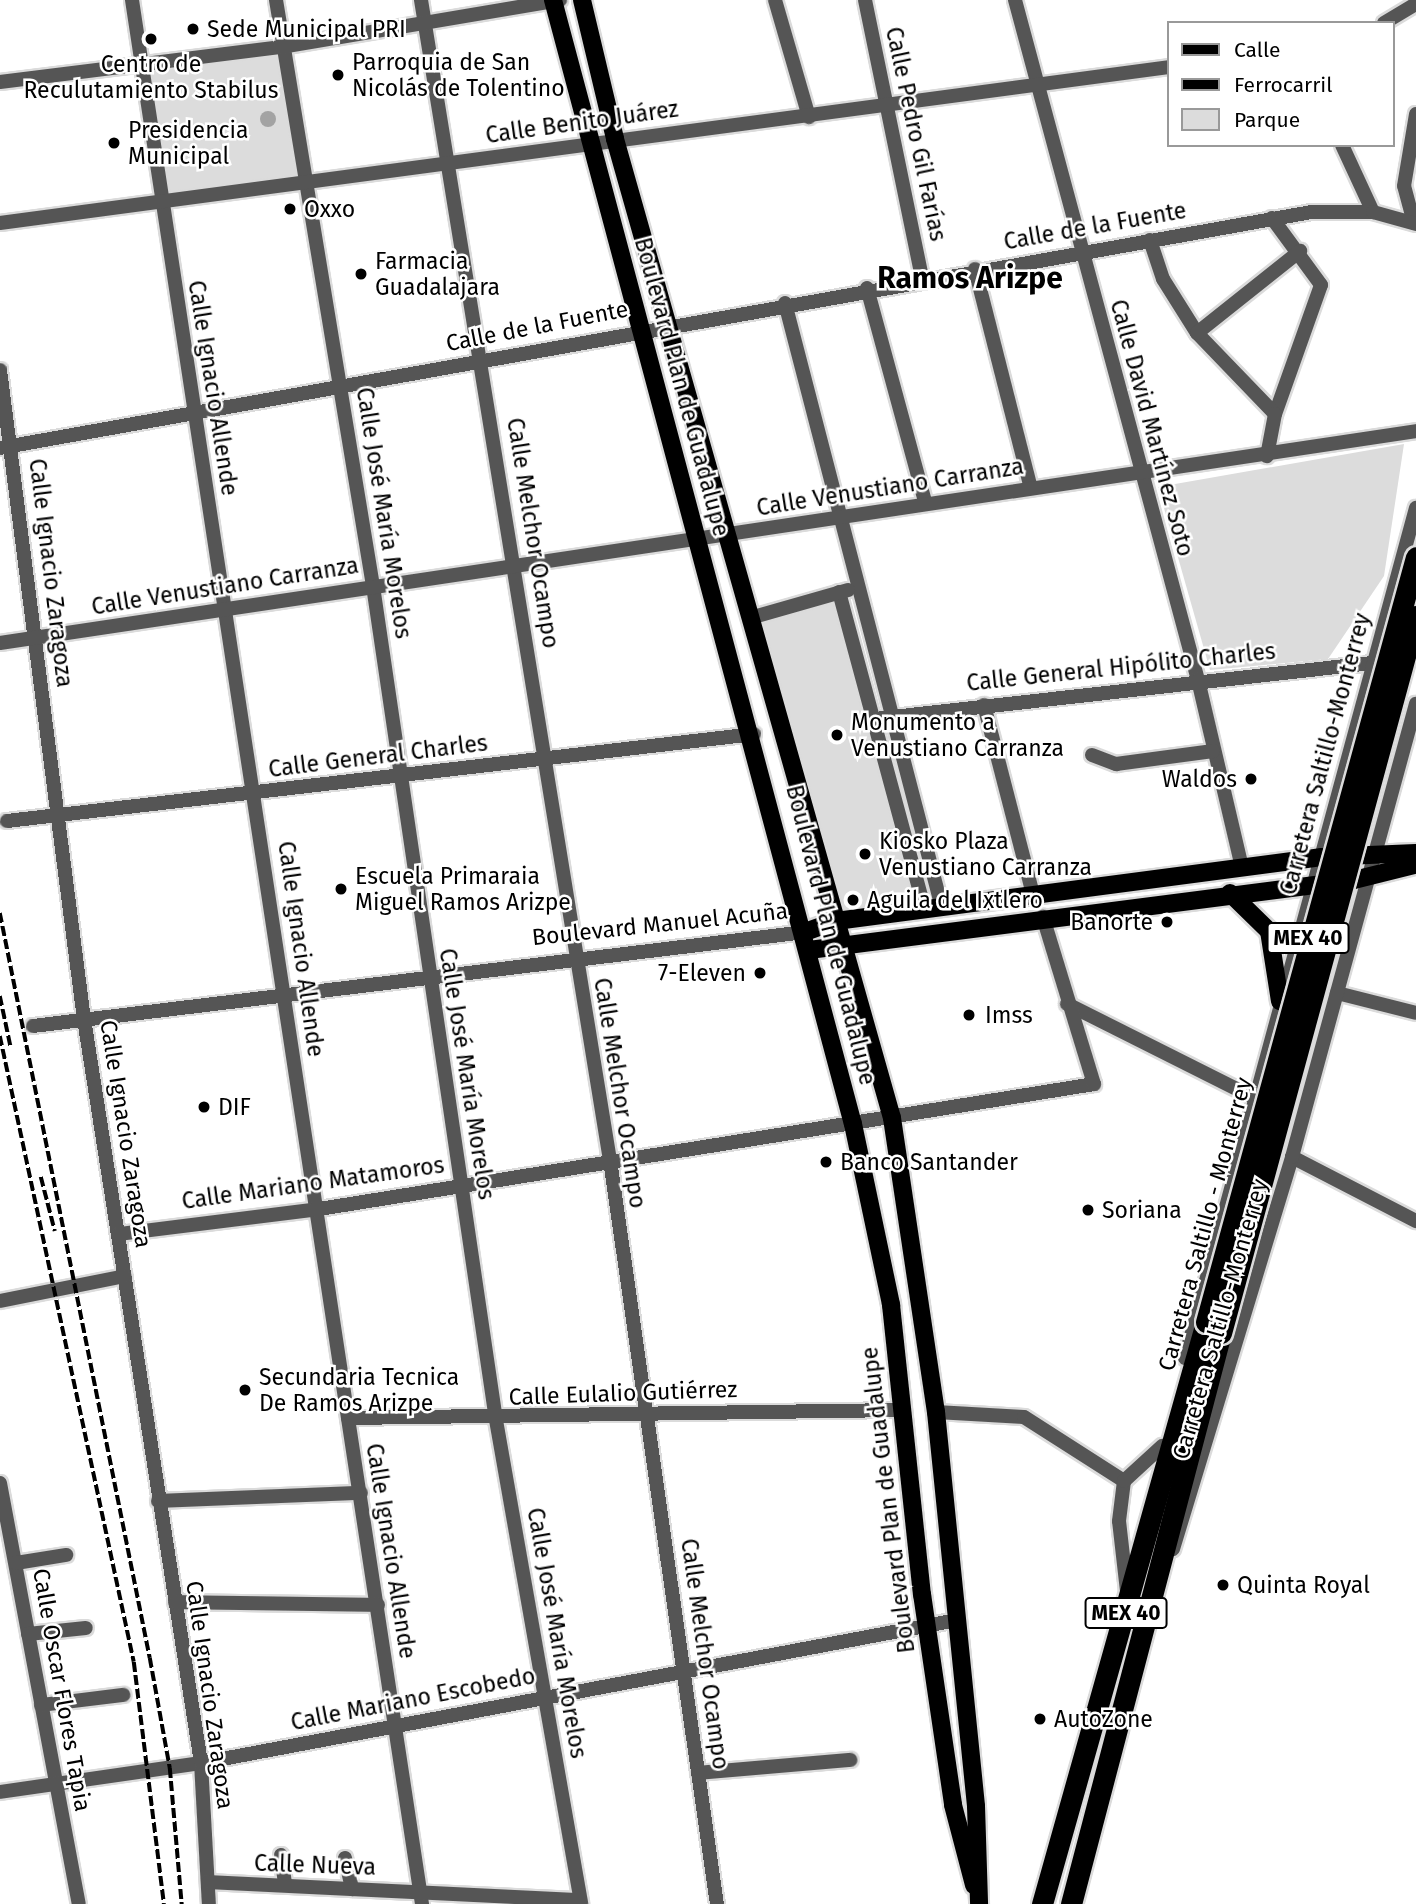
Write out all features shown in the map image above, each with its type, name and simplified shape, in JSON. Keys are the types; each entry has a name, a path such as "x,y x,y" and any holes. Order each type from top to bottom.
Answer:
{"highway":[{"name":"Carretera Saltillo - Monterrey","path":"1071,1904 1156,1578 1214,1327 1416,557"},
{"name":"Carretera Saltillo - Monterrey","path":"1042,1904 1129,1604 1156,1500 1214,1327 1416,616"}],"main road":[{"name":"Boulevard Plan de Guadalupe","path":"553,0 588,143 754,734 853,1124 891,1305 900,1410 953,1805 978,1901"},
{"name":"Boulevard Plan de Guadalupe","path":"582,0 615,139 671,324 750,618 892,1118 936,1412 957,1620 978,1901"},
{"name":"Boulevard Manuel Acuña","path":"805,932 836,921 1322,857 1416,853"},
{"name":"Boulevard Manuel Acuña","path":"809,950 842,943 1043,916 1372,875 1416,865"},
{"path":"1230,893 1269,931 1280,1001"}],"street":[{"name":"Calle Ignacio Allende","path":"132,0 192,415 257,793 313,1210 361,1493 393,1724 421,1898"},
{"name":"Calle José María Morelos","path":"276,0 303,180 342,385 496,1420 547,1697 581,1902"},
{"name":"Calle Melchor Ocampo","path":"421,0 444,164 483,359 516,564 543,758 610,1160 717,1904"},
{"path":"0,82 141,62 282,47 560,0"},
{"path":"775,0 809,117"},
{"name":"Calle Pedro Gil Farías","path":"865,0 922,277"},
{"name":"Calle David Martínez Soto","path":"1015,0 1139,477 1198,680 1242,868"},
{"path":"1387,21 1416,4"},
{"name":"Calle Benito Juárez","path":"0,223 303,180 444,164 615,139 809,117 1168,67"},
{"path":"1415,223 1404,186 1416,114"},
{"path":"1343,147 1373,212"},
{"name":"Calle de la Fuente","path":"6,447 192,415 922,277 1082,254 1272,218 1373,212 1415,223"},
{"path":"1267,456 1275,414 1321,291 1319,275 1272,218"},
{"path":"1150,240 1163,279 1198,333 1275,414"},
{"path":"1198,333 1300,251"},
{"path":"975,270 1031,488"},
{"path":"867,288 925,502"},
{"path":"785,303 924,846 933,909"},
{"name":"Calle Ignacio Zaragoza","path":"0,370 6,447 37,639 84,1019 201,1763 209,1904"},
{"name":"Calle Venustiano Carranza","path":"0,643 516,564 698,540 925,502 1139,477 1416,431"},
{"name":"Carretera Saltillo-Monterrey","path":"1156,1500 1162,1446 1280,1001 1322,857 1333,802 1416,508"},
{"path":"750,618 856,588"},
{"path":"839,592 908,849 933,909"},
{"path":"852,637 868,634"},
{"name":"Calle General Hipólito Charles","path":"875,719 1198,680 1372,663"},
{"name":"Carretera Saltillo-Monterrey","path":"1156,1578 1186,1517 1378,856 1416,704"},
{"path":"985,705 1033,895"},
{"name":"Calle General Charles","path":"7,821 59,818 754,734"},
{"path":"1092,755 1116,764 1213,751"},
{"path":"888,772 904,769"},
{"path":"1333,802 1354,820 1391,802"},
{"path":"908,849 924,846"},
{"path":"1303,917 1338,910 1357,927"},
{"path":"1043,916 1067,1004 1255,1098"},
{"name":"Boulevard Manuel Acuña","path":"33,1026 430,974 805,932"},
{"path":"1338,993 1416,1013"},
{"name":"Calle Mariano Matamoros","path":"119,1234 313,1210 460,1184 892,1118 1094,1084 1067,1004"},
{"path":"1292,1157 1416,1221"},
{"path":"0,1301 125,1276"},
{"name":"Calle Eulalio Gutiérrez","path":"348,1418 496,1420 648,1413 900,1410"},
{"path":"936,1412 1024,1417 1124,1481"},
{"path":"1129,1604 1119,1521 1124,1481 1162,1446"},
{"name":"Calle Oscar Flores Tapia","path":"0,1483 4,1525 16,1563 79,1904"},
{"path":"158,1501 361,1493"},
{"path":"16,1563 66,1555"},
{"path":"175,1602 377,1605"},
{"name":"Calle Mariano Escobedo","path":"0,1792 201,1763 393,1724 957,1620"},
{"path":"28,1634 86,1628"},
{"path":"41,1705 123,1695"},
{"path":"698,1773 850,1760"},
{"path":"281,1855 285,1885"},
{"path":"345,1858 352,1889"},
{"name":"Calle Nueva","path":"209,1882 352,1889 421,1898 581,1902"}],"green space":[{"path":"281,49 302,180 162,200 143,63"},
{"path":"1404,444 1384,576 1328,659 1210,670 1158,487"},
{"path":"838,600 917,903 837,914 759,623"}],"shaded area":[{"path":"265,111 271,111 276,119 274,125 265,127 260,122 260,116"}],"railway":[{"path":"0,913 150,1658 170,1768 182,1904"},
{"path":"0,996 11,1048"},
{"path":"0,1036 134,1662 164,1904"},
{"path":"41,1177 55,1231"}],"place":[{"name":"Sede Municipal PRI","path":"193,29"},
{"name":"Centro de Reculutamiento Stabilus","path":"151,39"},
{"name":"Parroquia de San Nicolás de Tolentino","path":"338,75"},
{"name":"Presidencia Municipal","path":"114,143"},
{"name":"Oxxo","path":"290,209"},
{"name":"Farmacia Guadalajara","path":"361,274"},
{"name":"Monumento a Venustiano Carranza","path":"837,735"},
{"name":"Waldos","path":"1251,779"},
{"name":"Kiosko Plaza Venustiano Carranza","path":"865,854"},
{"name":"Escuela Primaraia Miguel Ramos Arizpe","path":"341,889"},
{"name":"Aguila del Ixtlero","path":"853,900"},
{"name":"Banorte","path":"1167,922"},
{"name":"7-Eleven","path":"760,973"},
{"name":"Imss","path":"969,1015"},
{"name":"DIF","path":"204,1107"},
{"name":"Banco Santander","path":"826,1162"},
{"name":"Soriana","path":"1088,1210"},
{"name":"Secundaria Tecnica De Ramos Arizpe","path":"245,1390"},
{"name":"Quinta Royal","path":"1223,1585"},
{"name":"AutoZone","path":"1040,1719"}],"district":[{"name":"Ramos Arizpe","path":"970,278"}]}
